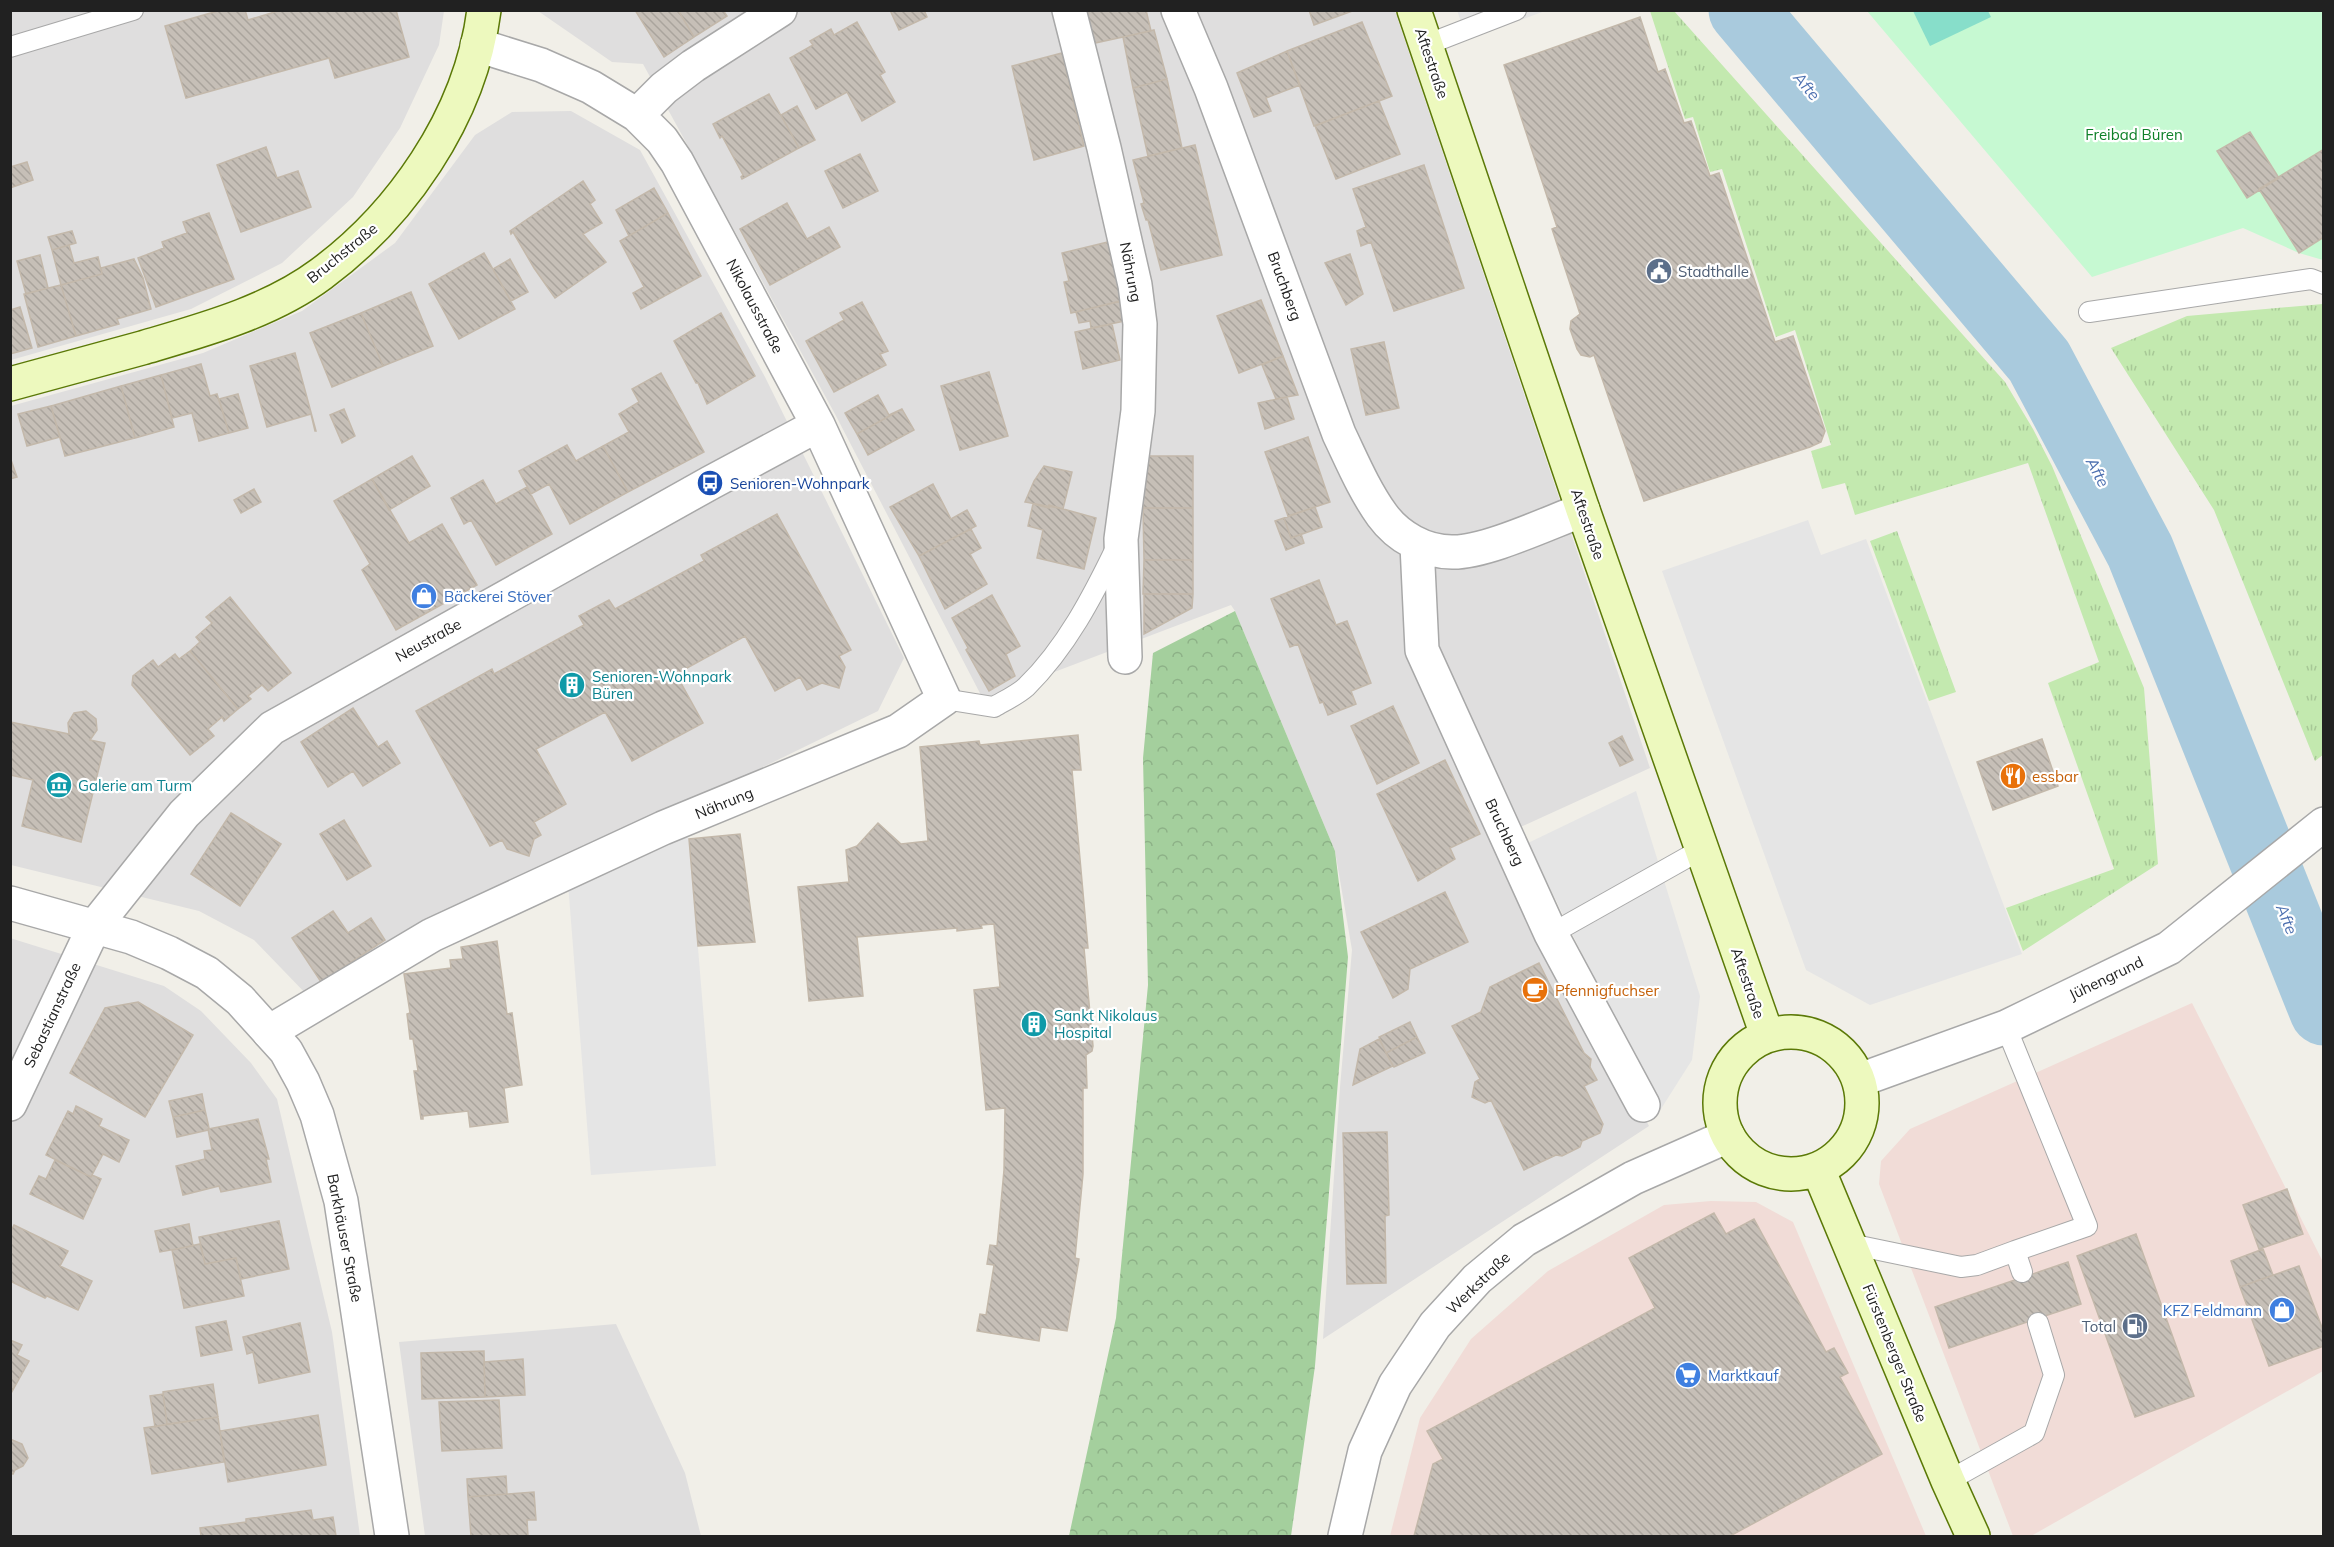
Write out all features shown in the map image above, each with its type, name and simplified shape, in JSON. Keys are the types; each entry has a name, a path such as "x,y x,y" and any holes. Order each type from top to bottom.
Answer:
{"main road":[{"path":"477,45 484,10"},
{"name":"Aftestraße","path":"1414,10 1583,510 1767,1035"},
{"name":"Bruchstraße","path":"10,384 196,332 267,306 320,275 382,220 418,174 458,106 477,45"},
{"path":"1789,1031 1812,1034 1832,1044 1849,1060 1860,1080 1863,1101 1861,1123 1851,1142 1836,1158 1818,1170 1797,1174 1777,1173 1757,1166 1740,1153 1728,1136 1721,1117 1720,1097 1724,1077 1734,1059 1749,1045 1767,1035 1789,1031"},
{"name":"Fürstenberger Straße","path":"1818,1170 1973,1536"}],"street":[{"path":"637,115 664,88 693,66 780,10"},
{"name":"Nährung","path":"1069,10 1133,274 1140,324 1138,411 1121,538 1125,657"},
{"name":"Bruchberg","path":"1178,10 1211,88 1339,434 1382,514 1396,531 1417,545 1452,553 1480,548 1583,510"},
{"name":"Nikolausstraße","path":"477,45 541,65 591,87 637,115 662,140 677,162 818,425 944,699"},
{"name":"Neustraße","path":"94,927 184,814 272,728 818,425"},
{"name":"Bruchberg","path":"1417,545 1422,650 1551,934 1643,1105"},
{"name":"Nährung","path":"269,1032 432,935 663,828 898,730 944,699"},
{"name":"Jühengrund","path":"1860,1080 2007,1027 2169,948 2324,824"},
{"name":"Barkhäuser Straße","path":"10,903 94,927 159,949 207,972 240,1000 286,1052 303,1082 317,1116 341,1201 392,1536"},
{"name":"Sebastianstraße","path":"10,1104 94,927"},
{"name":"Werkstraße","path":"1345,1536 1365,1451 1395,1385 1434,1326 1477,1279 1524,1240 1633,1178 1728,1136"}],"lane":[{"path":"10,47 133,10"},
{"path":"1426,45 1516,10"},
{"path":"2089,312 2310,279 2324,284"},
{"name":"Nährung","path":"944,699 994,707 1024,689 1046,664 1090,602 1121,538"},
{"path":"1551,934 1702,849"},
{"path":"1850,1244 1961,1267 1977,1265 2087,1226 2007,1027"},
{"path":"2015,1251 2022,1272"},
{"path":"1948,1481 2034,1433 2054,1375 2038,1323"}],"shaded area":[{"path":"1457,10 1545,11 1467,40"},
{"path":"11,11 444,11 439,45 400,128 353,197 282,263 191,309 11,360"},
{"path":"538,11 1395,11 1650,768 1501,836 1649,1126 1323,1339 1352,950 1335,851 1235,611 1231,605 983,699 835,414 643,64 612,62"},
{"path":"571,111 640,150 765,377 904,658 878,711 429,930 310,998 254,940 199,911 11,865 11,406 203,353 302,311 395,243 475,135 512,112"},
{"path":"1808,520 1821,555 1866,539 2022,954 1870,1005 1806,970 1662,571"},
{"path":"1636,791 1700,996 1692,1060 1659,1112 1528,843"},
{"path":"681,830 689,839 716,1166 591,1175 568,883"},
{"path":"10,938 164,986 201,1011 251,1063 277,1099 332,1332 360,1536 11,1536"},
{"path":"2192,1003 2323,1262 2323,1371 2031,1536 2013,1536 1879,1184 1881,1161 1910,1129"},
{"name":"Marktkauf","path":"1711,1201 1756,1202 1793,1222 1926,1536 1390,1536 1420,1418 1471,1339 1548,1271 1664,1205"},
{"path":"616,1324 685,1473 701,1536 425,1536 399,1342"}],"green space":[{"path":"1650,11 1674,11 2005,382 2052,466 2144,688 2158,864 2023,951 2006,908 2114,869 2048,683 2099,662 2028,463 1855,515 1845,483 1822,489 1811,451 1831,445 1795,330 1776,337 1722,169 1710,172 1693,117 1685,119"},
{"name":"Freibad Büren","path":"1867,11 2323,11 2323,260 2299,253 2243,228 2092,277"},
{"path":"1913,11 1988,11 1991,17 1930,46"},
{"path":"2323,304 2324,754 2315,761 2214,510 2111,348 2187,316"},
{"path":"1897,531 1956,692 1929,701 1870,541"},
{"path":"1235,611 1335,851 1348,957 1315,1366 1291,1536 1069,1536 1116,1318 1148,985 1143,758 1153,653"}],"building":[{"path":"221,10 245,10 248,20 281,10 396,10 409,57 335,78 329,58 186,98 165,26"},
{"path":"635,10 678,10 694,37 664,57"},
{"path":"678,10 723,10 727,16 694,37"},
{"path":"890,10 924,10 927,17 899,30"},
{"path":"1086,10 1146,10 1151,31 1095,43"},
{"path":"1309,10 1355,10 1314,25"},
{"name":"Stadthalle","path":"1640,17 1658,72 1665,69 1684,123 1691,121 1710,176 1719,173 1775,342 1793,336 1825,431 1821,442 1810,447 1644,501 1594,355 1590,357 1581,355 1570,329 1571,321 1580,314 1552,229 1557,227 1504,65"},
{"path":"857,22 885,72 880,75 895,102 862,121 847,92 816,109 790,58 813,45 810,41 831,29 834,35"},
{"path":"1362,22 1392,96 1314,126 1287,51"},
{"path":"1154,30 1167,79 1133,88 1123,37"},
{"path":"1287,51 1300,85 1266,98 1271,111 1254,117 1237,73"},
{"path":"1062,53 1084,146 1034,160 1012,66"},
{"path":"1167,79 1182,148 1148,156 1133,88"},
{"path":"769,94 799,148 742,179 743,175 713,124"},
{"path":"1379,101 1400,154 1336,179 1315,126"},
{"path":"797,106 815,140 799,148 781,115"},
{"path":"2250,132 2279,178 2247,198 2217,151"},
{"path":"1195,145 1222,255 1161,270 1148,220 1146,220 1141,204 1144,203 1133,160"},
{"path":"266,147 277,178 298,171 311,207 241,232 217,165"},
{"path":"2324,149 2324,237 2299,253 2259,189"},
{"path":"860,154 878,191 843,208 825,171"},
{"path":"27,162 33,180 10,188 10,167"},
{"path":"1424,165 1464,288 1394,311 1371,242 1361,246 1357,231 1366,227 1353,189"},
{"path":"583,181 595,200 590,204 602,223 583,234 606,262 555,298 513,232 511,234 510,231"},
{"path":"654,188 668,213 629,236 616,210"},
{"path":"787,203 807,239 829,227 840,247 770,285 740,229"},
{"path":"209,213 234,279 156,307 138,258 164,248 162,242 187,233 183,222"},
{"path":"668,213 701,276 641,309 633,293 644,287 620,241"},
{"path":"72,231 76,243 52,250 48,237"},
{"path":"1108,242 1122,301 1071,313 1064,282 1069,281 1062,253"},
{"path":"69,245 74,263 98,257 102,274 61,285 52,250"},
{"path":"484,253 515,309 459,339 429,284"},
{"path":"1350,254 1363,294 1346,305 1325,263"},
{"path":"40,255 48,288 26,294 17,261"},
{"path":"134,259 143,278 151,309 117,319 119,324 76,336 61,285 102,274 101,268"},
{"path":"510,259 528,292 511,301 493,269"},
{"path":"61,285 76,336 38,347 24,294"},
{"path":"411,292 433,346 383,366 361,313"},
{"path":"1261,300 1283,356 1239,373 1217,316"},
{"path":"1120,301 1125,321 1091,328 1090,321 1079,323 1076,312"},
{"path":"862,302 888,351 880,354 886,365 834,392 806,341 844,320 840,313"},
{"path":"20,307 32,348 10,354 10,310"},
{"path":"361,313 383,366 332,387 310,333"},
{"path":"721,313 755,376 707,404 674,341"},
{"path":"1112,324 1120,360 1083,369 1075,332"},
{"path":"1384,342 1399,408 1366,415 1351,349"},
{"path":"295,353 316,431 311,414 267,427 250,366"},
{"path":"1283,356 1298,395 1276,399 1262,365"},
{"path":"201,364 210,396 217,394 229,433 199,441 192,413 172,418 161,375"},
{"path":"989,372 1008,436 960,450 941,386"},
{"path":"661,373 704,452 628,492 603,446 629,432 619,414 639,402 632,389"},
{"path":"161,375 174,427 135,438 121,386"},
{"path":"121,386 135,438 65,456 51,406"},
{"path":"238,394 248,428 229,433 219,399"},
{"path":"878,395 889,415 902,409 857,434 845,413"},
{"path":"1287,397 1294,419 1265,429 1258,403"},
{"path":"51,406 60,437 27,446 18,414"},
{"path":"344,409 355,436 342,443 330,415"},
{"path":"902,409 914,430 868,455 857,434"},
{"path":"1308,437 1330,502 1288,516 1265,452"},
{"path":"567,445 576,461 603,446 628,492 570,524 549,484 531,494 519,471"},
{"path":"412,456 430,486 389,510 372,479"},
{"path":"1143,456 1193,456 1193,508 1143,508"},
{"path":"10,457 17,477 10,479"},
{"path":"1044,466 1072,472 1063,509 1025,502 1034,481"},
{"path":"372,479 409,543 442,524 477,585 396,630 362,570 370,564 334,501"},
{"path":"483,480 496,504 527,487 552,534 496,565 471,520 464,524 451,498"},
{"path":"933,484 951,519 967,510 976,526 919,556 890,507"},
{"path":"254,489 261,502 241,513 234,500"},
{"path":"1033,504 1049,508 1049,505 1096,518 1084,569 1037,558 1043,530 1028,526"},
{"path":"1315,507 1322,527 1291,538 1284,518"},
{"path":"1143,508 1193,508 1193,560 1144,560"},
{"name":"Senioren-Wohnpark Büren","path":"777,514 851,650 839,656 845,667 839,688 822,683 807,690 800,677 775,691 745,636 676,674 703,723 632,761 605,712 536,749 566,804 534,822 541,835 534,839 529,856 507,849 502,840 490,846 416,711 492,669 494,674 584,625 579,616 609,600 615,609 704,561 701,555"},
{"path":"1284,518 1291,538 1301,534 1304,543 1286,550 1275,521"},
{"path":"971,529 981,548 970,554 987,584 945,609 919,556"},
{"path":"1144,560 1193,560 1193,594 1143,594"},
{"path":"1319,580 1336,625 1347,621 1371,683 1351,691 1356,704 1328,715 1323,702 1320,703 1298,644 1290,647 1271,599"},
{"path":"1144,594 1193,594 1192,608 1144,634"},
{"path":"992,595 1020,646 1006,654 1015,676 989,691 966,650 968,648 952,618"},
{"path":"230,597 291,673 268,691 262,685 248,696 251,699 238,709 190,651 200,642 196,637 212,623 206,617"},
{"path":"190,651 238,709 224,721 222,717 208,729 214,736 190,755 132,685 133,676 153,660 158,667 175,654 179,659"},
{"path":"1393,706 1419,763 1377,784 1351,726"},
{"path":"353,708 378,747 387,741 400,763 363,786 353,771 328,787 301,742"},
{"path":"86,711 96,719 97,730 90,740 105,743 81,842 22,826 33,780 10,775 10,722 69,734 68,723 74,713"},
{"name":"Sankt Nikolaus Hospital","path":"1078,735 1081,770 1072,770 1088,948 1084,948 1093,1046 1092,1051 1086,1055 1087,1088 1083,1088 1083,1174 1075,1258 1079,1259 1067,1331 1041,1327 1039,1341 977,1331 980,1314 986,1315 994,1265 987,1264 990,1245 997,1246 1004,1170 1005,1108 986,1110 974,990 1000,987 994,924 957,931 957,928 857,937 863,996 809,1001 798,887 849,882 846,850 857,846 878,823 901,844 928,841 920,747 979,741 980,745"},
{"path":"1622,736 1633,760 1620,766 1609,743"},
{"path":"2042,739 2058,786 1993,810 1977,762"},
{"path":"1445,760 1480,834 1450,848 1455,859 1418,881 1377,794"},
{"path":"231,813 281,844 240,906 191,874"},
{"path":"344,820 371,866 347,880 320,834"},
{"path":"740,834 755,942 698,946 689,839"},
{"path":"1445,892 1468,942 1410,969 1408,989 1393,998 1361,932"},
{"path":"333,911 348,933 371,918 385,940 321,982 292,938"},
{"path":"497,941 507,1014 512,1013 522,1085 504,1088 508,1122 470,1127 468,1111 423,1116 421,1119 414,1071 418,1071 413,1039 410,1039 407,1014 410,1013 404,974 451,968 450,960 463,959 461,947"},
{"path":"1539,963 1584,1053 1591,1059 1590,1067 1597,1080 1584,1086 1603,1124 1600,1133 1582,1141 1580,1147 1524,1170 1491,1100 1485,1103 1472,1097 1475,1082 1480,1079 1452,1026 1481,1012 1490,987"},
{"path":"138,1002 193,1035 145,1117 70,1073 105,1008"},
{"path":"1410,1022 1417,1037 1386,1053 1379,1037"},
{"path":"1417,1037 1425,1053 1394,1067 1386,1053"},
{"path":"1379,1039 1393,1066 1353,1085 1360,1049"},
{"path":"202,1094 205,1110 173,1117 169,1101"},
{"path":"76,1106 102,1119 99,1126 129,1140 119,1162 103,1154 91,1177 46,1155 68,1111 73,1114"},
{"path":"205,1110 208,1130 177,1137 173,1117"},
{"path":"258,1119 269,1159 266,1159 271,1182 221,1192 219,1186 183,1195 176,1166 205,1159 204,1151 212,1150 208,1129"},
{"path":"1387,1132 1389,1215 1385,1216 1386,1283 1347,1284 1343,1133"},
{"path":"55,1160 91,1177 92,1175 101,1179 83,1219 30,1194 39,1176 46,1179"},
{"path":"2287,1189 2303,1234 2259,1249 2243,1205"},
{"name":"Marktkauf","path":"1714,1213 1726,1234 1754,1219 1826,1352 1834,1348 1848,1373 1840,1377 1882,1454 1730,1536 1414,1536 1433,1464 1443,1459 1427,1431 1655,1308 1629,1258"},
{"path":"279,1221 289,1269 241,1279 236,1258 205,1264 199,1237"},
{"path":"189,1224 193,1246 160,1252 155,1231"},
{"path":"14,1225 68,1251 60,1266 92,1281 78,1310 47,1296 45,1298 10,1281 10,1233"},
{"name":"Total","path":"2136,1234 2194,1396 2135,1417 2077,1256"},
{"path":"200,1244 205,1264 236,1258 244,1296 184,1308 172,1250"},
{"path":"2263,1249 2273,1275 2240,1287 2231,1261"},
{"path":"2068,1262 2081,1304 1949,1348 1935,1307"},
{"name":"KFZ Feldmann","path":"2299,1266 2324,1333 2324,1346 2269,1366 2240,1287"},
{"path":"226,1321 232,1350 201,1356 196,1327"},
{"path":"300,1323 310,1372 259,1383 253,1352 247,1354 243,1337"},
{"path":"10,1340 22,1345 17,1355 29,1361 10,1395"},
{"path":"484,1351 485,1397 422,1399 421,1353"},
{"path":"523,1359 525,1395 485,1397 484,1362"},
{"path":"213,1384 218,1417 167,1424 163,1392"},
{"path":"163,1394 167,1424 155,1427 150,1396"},
{"path":"499,1400 502,1448 442,1451 439,1402"},
{"path":"318,1415 326,1465 228,1482 220,1431"},
{"path":"218,1417 224,1462 152,1474 144,1428"},
{"path":"10,1439 22,1444 28,1458 23,1466 15,1470 13,1474 10,1473"},
{"path":"506,1476 507,1494 468,1497 467,1479"},
{"path":"534,1492 536,1520 527,1520 528,1536 471,1536 468,1497"},
{"path":"311,1510 313,1520 333,1517 336,1536 201,1536 200,1528"}],"waterway":[{"name":"Afte","path":"1743,10 2039,361 2140,551 2324,1011"}],"place":[{"name":"Stadthalle","path":"1659,271"},
{"name":"Senioren-Wohnpark","path":"710,483"},
{"name":"Bäckerei Stöver","path":"424,596"},
{"name":"Senioren-Wohnpark Büren","path":"572,685"},
{"name":"essbar","path":"2013,776"},
{"name":"Galerie am Turm","path":"59,785"},
{"name":"Pfennigfuchser","path":"1535,990"},
{"name":"Sankt Nikolaus Hospital","path":"1034,1024"},
{"name":"KFZ Feldmann","path":"2282,1310"},
{"name":"Total","path":"2135,1326"},
{"name":"Marktkauf","path":"1688,1375"}]}
